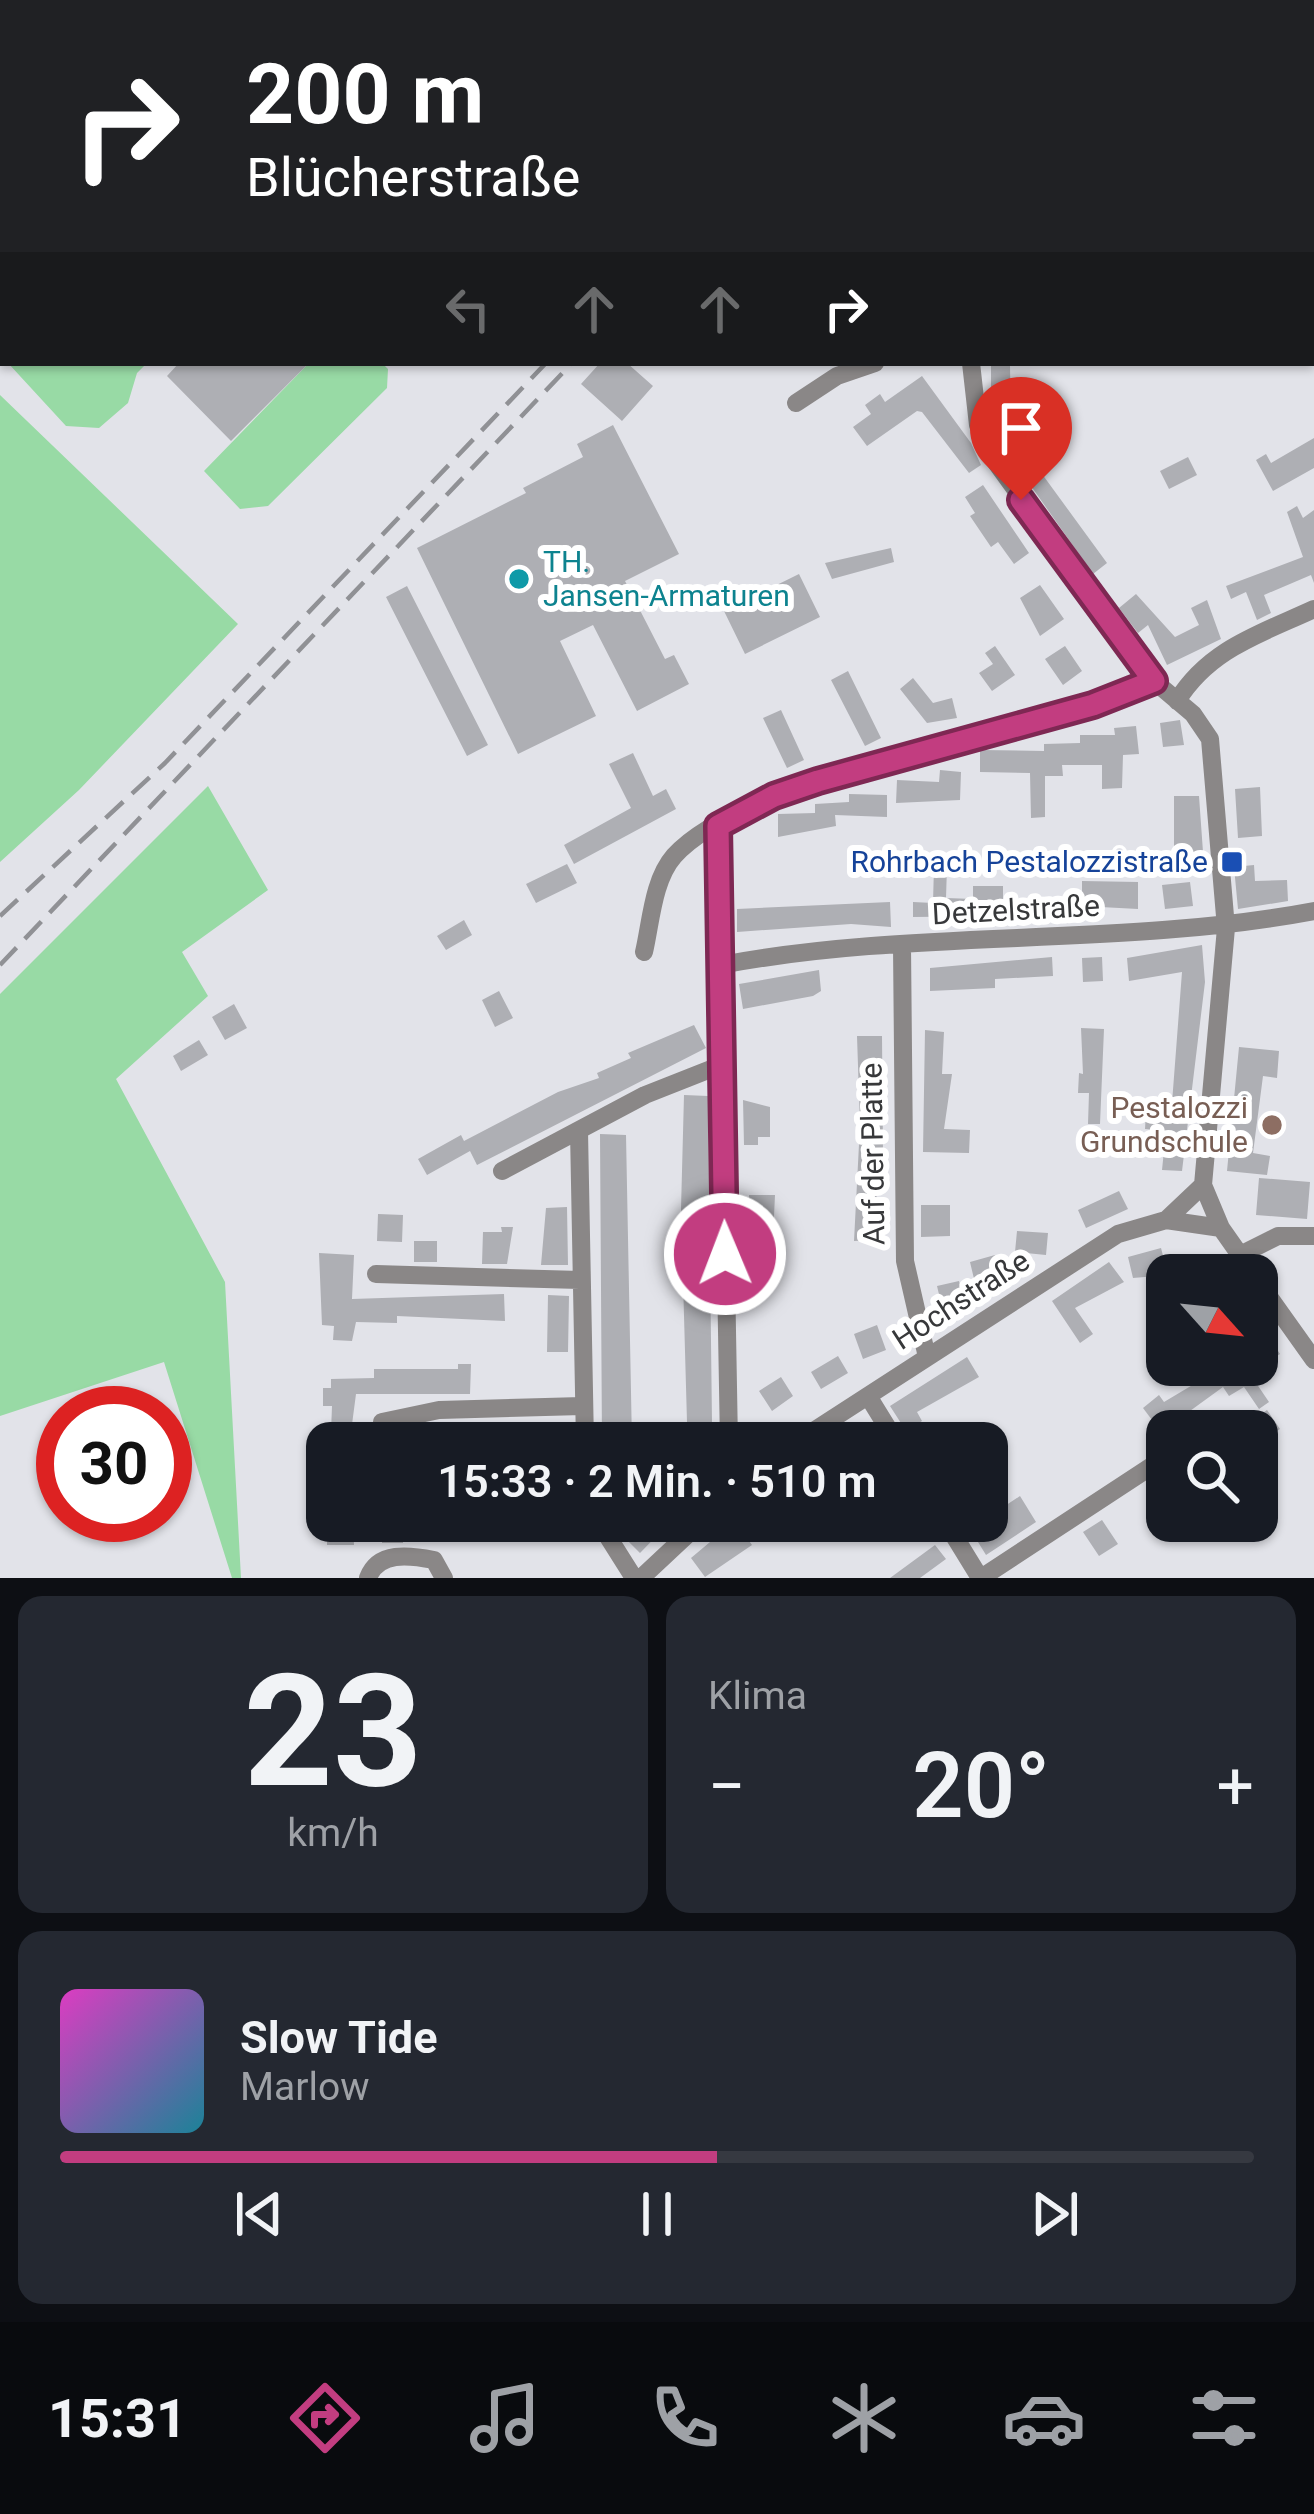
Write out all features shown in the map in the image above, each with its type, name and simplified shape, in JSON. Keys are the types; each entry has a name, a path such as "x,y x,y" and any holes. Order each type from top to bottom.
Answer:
{"street":[{"path":"796,404 837,376 866,366"},
{"path":"971,366 978,425 992,457 1154,681 1210,739 1226,928 1203,1185 1221,1228 1239,1254"},
{"path":"1177,701 1192,677 1219,652 1314,609"},
{"path":"644,952 664,870 676,853 774,796 1093,705 1154,681"},
{"path":"718,826 730,1422"},
{"name":"Detzelstraße","path":"721,965 795,953 1226,928 1314,911"},
{"name":"Auf der Platte","path":"902,946 904,1262 927,1358"},
{"path":"502,1171 645,1096 721,1065"},
{"path":"579,1131 583,1422"},
{"name":"Hochstraße","path":"1166,1220 1203,1185"},
{"name":"Hochstraße","path":"828,1422 1118,1234 1166,1220 1221,1228"},
{"path":"1242,1254 1278,1236 1314,1236"},
{"path":"376,1274 580,1280"},
{"path":"1278,1309 1314,1360"},
{"path":"868,1396 884,1422"},
{"path":"382,1422 439,1410 582,1406"},
{"path":"956,1542 973,1576 1146,1469"},
{"path":"612,1542 637,1578 678,1542"},
{"path":"368,1578 387,1557 434,1560 444,1578"}],"green space":[{"path":"11,366 144,366 137,373 128,403 99,428 66,426"},
{"path":"306,366 388,369 387,388 268,506 240,509 204,471"},
{"path":"0,395 238,624 79,790 0,862"},
{"path":"208,786 268,890 182,952 208,996 116,1079 225,1282 241,1578 232,1578 192,1451 192,1386 172,1386 164,1362 91,1386 36,1386 36,1404 0,1416 0,994"}],"building":[{"path":"176,366 306,366 231,441 167,376"},
{"path":"597,366 630,366 653,386 622,421 581,384"},
{"path":"991,366 1010,366 1011,419 991,417"},
{"path":"922,376 971,443 981,465 969,473 922,412 867,446 853,427 871,414 865,405 880,394 885,402"},
{"path":"1028,423 1041,442 1026,452 1107,563 1093,574 1000,442"},
{"path":"613,425 679,554 625,581 665,659 674,655 689,684 637,711 593,625 560,641 596,716 518,754 417,548 526,493 523,488 583,457 577,444"},
{"path":"1314,438 1314,468 1273,491 1256,460 1266,454 1271,463"},
{"path":"1188,457 1197,475 1169,489 1160,471"},
{"path":"983,485 1029,553 1014,564 998,542 991,547 970,516 975,513 965,497"},
{"path":"1297,506 1303,518 1314,510 1314,583 1311,575 1264,595 1271,613 1257,620 1246,592 1231,599 1226,586 1303,557 1287,512"},
{"path":"891,548 894,562 832,579 825,563"},
{"path":"799,574 820,617 745,654 724,611"},
{"path":"1040,585 1064,619 1040,636 1020,598"},
{"path":"407,586 488,745 467,756 386,597"},
{"path":"1136,594 1175,637 1199,625 1191,608 1207,600 1221,639 1167,665 1148,625 1138,633 1119,608"},
{"path":"995,646 1015,675 992,691 979,673 993,664 985,653"},
{"path":"1065,646 1082,671 1063,685 1045,659"},
{"path":"848,671 881,738 865,746 831,680"},
{"path":"913,678 933,703 952,698 957,718 927,723 900,689"},
{"path":"781,710 804,760 787,768 763,718"},
{"path":"1180,720 1184,745 1163,747 1160,723"},
{"path":"1136,726 1139,754 1123,755 1122,788 1102,789 1102,765 1062,765 1063,776 1045,776 1045,817 1031,818 1030,773 980,772 980,750 1044,751 1044,744 1080,743 1080,735 1115,735 1114,728"},
{"path":"633,753 653,796 666,789 676,809 574,864 564,845 631,808 609,764"},
{"path":"940,770 961,772 960,800 896,803 897,780 939,782"},
{"path":"1260,787 1262,836 1238,838 1235,789"},
{"path":"849,794 887,795 887,817 835,815 836,826 778,837 778,814 815,813 815,804 849,802"},
{"path":"1174,796 1199,796 1203,852 1174,853"},
{"path":"567,864 577,883 536,903 526,884"},
{"path":"1254,865 1255,881 1287,880 1288,901 1238,909 1234,867"},
{"path":"934,866 947,866 946,898 973,899 973,886 1003,886 1003,916 913,917 913,902 933,903"},
{"path":"1082,881 1138,882 1138,909 1082,906"},
{"path":"1190,882 1193,906 1165,909 1162,885"},
{"path":"890,902 891,927 851,924 737,932 737,909"},
{"path":"464,920 472,935 446,950 437,936"},
{"path":"1202,945 1205,982 1182,1171 1162,1170 1166,1131 1145,1129 1146,1113 1171,1116 1182,972 1129,981 1127,958"},
{"path":"1052,957 1053,976 995,979 995,988 930,991 930,968"},
{"path":"1102,957 1103,981 1083,982 1082,958"},
{"path":"819,970 821,991 813,996 743,1009 739,984"},
{"path":"499,991 513,1018 495,1027 482,1000"},
{"path":"234,1004 247,1028 225,1040 212,1017"},
{"path":"694,1025 706,1048 477,1165 470,1151 427,1175 418,1159 461,1135 464,1141 558,1092 599,1078 597,1073 631,1058 628,1053"},
{"path":"1081,1028 1104,1029 1100,1124 1088,1124 1089,1093 1078,1093 1079,1073 1083,1074"},
{"path":"925,1030 944,1032 942,1074 952,1074 944,1129 970,1130 969,1153 923,1152"},
{"path":"857,1036 882,1036 883,1155 878,1155 875,1240 854,1241 860,1125"},
{"path":"199,1040 208,1055 181,1071 173,1056"},
{"path":"1239,1047 1279,1051 1277,1078 1263,1076 1253,1153 1270,1156 1267,1175 1227,1171"},
{"path":"684,1095 708,1096 712,1422 687,1422 681,1209"},
{"path":"743,1100 770,1107 770,1137 758,1137 758,1145 744,1145"},
{"path":"600,1134 626,1135 632,1422 602,1422"},
{"path":"1259,1178 1310,1182 1307,1219 1256,1215"},
{"path":"1119,1191 1128,1209 1086,1228 1078,1210"},
{"path":"749,1195 775,1195 773,1237 749,1237"},
{"path":"921,1205 950,1205 950,1236 921,1237"},
{"path":"567,1207 568,1265 541,1265 546,1208"},
{"path":"378,1214 403,1215 402,1242 377,1241"},
{"path":"501,1227 513,1227 507,1264 482,1264 483,1232 502,1232"},
{"path":"1017,1231 1048,1233 1046,1255 1015,1252"},
{"path":"414,1241 437,1241 437,1262 414,1262"},
{"path":"1161,1248 1163,1254 1146,1254 1146,1277 1133,1278 1128,1257"},
{"path":"319,1253 354,1255 352,1299 504,1294 505,1321 397,1316 397,1323 356,1322 352,1341 333,1340 334,1326 322,1325"},
{"path":"995,1255 1000,1277 975,1283 970,1262"},
{"path":"1109,1262 1124,1282 1075,1308 1093,1334 1080,1343 1052,1301"},
{"path":"959,1281 964,1302 942,1307 937,1286"},
{"path":"548,1295 569,1296 568,1352 547,1352"},
{"path":"877,1325 886,1350 863,1359 854,1334"},
{"path":"838,1356 848,1373 821,1389 811,1372"},
{"path":"967,1357 979,1377 917,1412 920,1422 900,1422 890,1406"},
{"path":"458,1364 471,1364 470,1394 356,1394 352,1422 331,1422 332,1406 323,1406 323,1388 331,1388 331,1379 374,1378 374,1369 458,1369"},
{"path":"781,1377 793,1396 772,1411 759,1391"},
{"path":"1191,1386 1258,1386 1269,1402 1259,1409 1244,1387 1229,1396 1223,1387 1191,1410 1146,1412 1143,1408 1159,1395 1164,1402"},
{"path":"1020,1496 1036,1522 1008,1540 1008,1504"},
{"path":"1102,1520 1118,1544 1099,1556 1083,1532"},
{"path":"629,1542 651,1542 640,1553"},
{"path":"710,1542 752,1545 705,1577 691,1558"},
{"path":"978,1542 1006,1542 986,1555"},
{"path":"935,1545 946,1559 920,1578 890,1578"}],"railway":[{"path":"0,916 165,763 543,366"},
{"path":"0,965 569,366"}],"place":[{"name":"TH. Jansen-Armaturen","path":"519,579"},
{"name":"Rohrbach Pestalozzistraße","path":"1232,862"},
{"name":"Pestalozzi Grundschule","path":"1272,1125"}],"route":[{"path":"725,1254 718,826 774,796 818,781 1093,705 1154,681 1021,500"}]}
